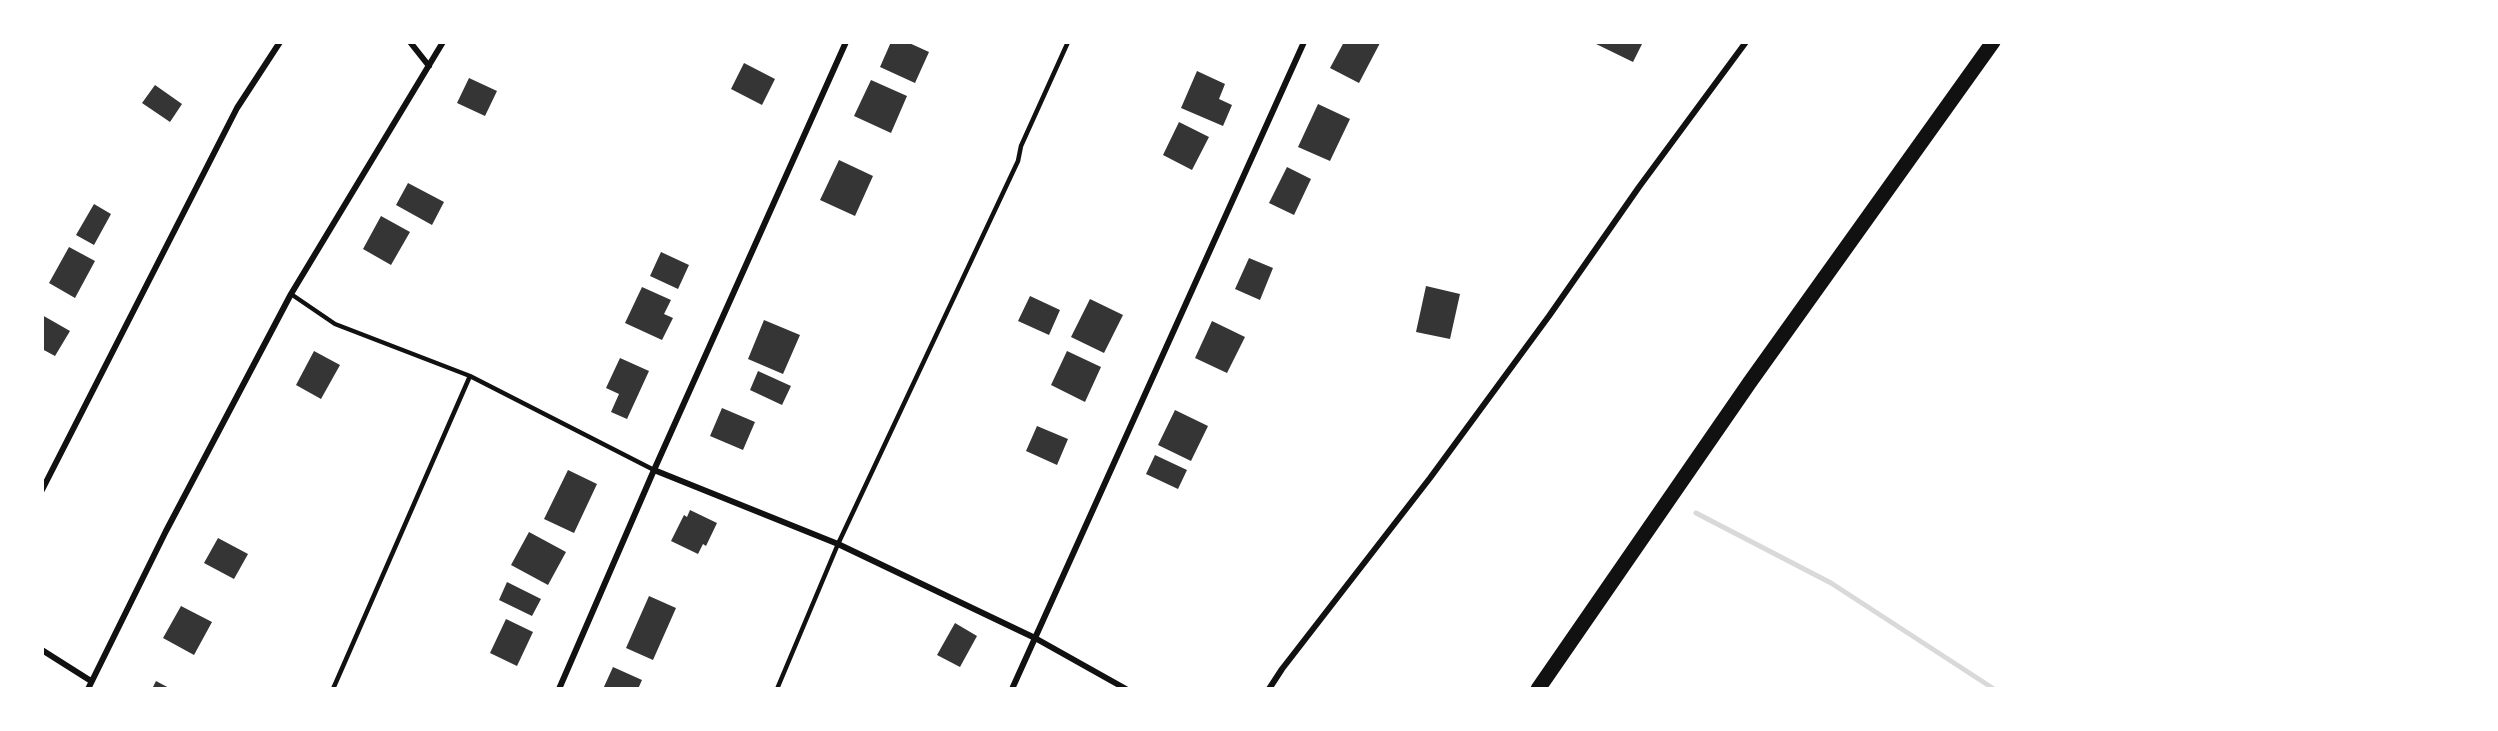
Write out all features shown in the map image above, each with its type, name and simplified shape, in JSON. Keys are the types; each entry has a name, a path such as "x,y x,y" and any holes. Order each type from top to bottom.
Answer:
{"main road":[{"path":"1538,689 1750,382 1993,42"}],"street":[{"path":"42,490 237,108 280,42"},
{"path":"410,42 429,66"},
{"path":"88,689 166,531 291,294 443,42"},
{"path":"559,689 654,470 846,42"},
{"path":"1012,689 1304,42"},
{"path":"1269,689 1281,669 1430,478 1746,42"},
{"path":"654,470 838,544 1035,638 1126,689"},
{"path":"42,650 91,681"}],"lane":[{"path":"777,689 838,544 1018,161 1021,146 1068,42"},
{"path":"291,294 335,324 470,376 654,470"},
{"path":"333,689 470,376"}],"building":[{"path":"891,42 907,42 929,52 915,83 880,67"},
{"path":"1344,42 1380,43 1359,83 1330,68"},
{"path":"1592,42 1643,42 1633,62"},
{"path":"744,63 775,79 762,105 731,89"},
{"path":"1197,71 1225,84 1219,99 1232,105 1223,126 1181,108"},
{"path":"469,78 497,91 485,116 457,103"},
{"path":"871,80 907,96 891,133 854,116"},
{"path":"155,85 182,104 170,122 142,103"},
{"path":"1318,104 1350,119 1330,161 1298,147"},
{"path":"1179,122 1209,137 1192,170 1163,155"},
{"path":"839,160 873,176 855,216 820,200"},
{"path":"1287,167 1311,179 1294,215 1269,203"},
{"path":"408,183 444,202 432,225 396,205"},
{"path":"94,204 111,214 94,245 76,235"},
{"path":"381,216 410,232 391,265 363,249"},
{"path":"69,247 95,261 75,298 49,283"},
{"path":"661,252 689,265 678,289 650,276"},
{"path":"1249,258 1273,268 1260,300 1235,289"},
{"path":"1426,286 1460,294 1450,339 1416,332"},
{"path":"642,287 671,300 664,314 673,318 662,340 625,323"},
{"path":"1030,296 1060,310 1049,335 1018,321"},
{"path":"1090,299 1123,315 1104,353 1071,337"},
{"path":"42,315 70,331 55,356 42,349"},
{"path":"764,320 800,335 783,374 748,359"},
{"path":"1212,321 1245,337 1227,373 1195,358"},
{"path":"314,351 340,365 321,399 296,385"},
{"path":"1067,351 1101,367 1085,402 1051,385"},
{"path":"620,358 649,371 627,419 611,412 619,394 606,388"},
{"path":"758,371 791,386 782,405 750,390"},
{"path":"722,408 755,422 743,450 710,436"},
{"path":"1175,410 1208,426 1191,461 1158,445"},
{"path":"1037,426 1068,439 1057,465 1026,451"},
{"path":"1155,455 1187,470 1178,489 1146,474"},
{"path":"568,470 597,484 574,533 544,519"},
{"path":"690,510 717,523 706,546 703,544 698,554 671,541 684,515 687,517"},
{"path":"529,532 566,552 548,585 511,565"},
{"path":"218,538 248,554 234,579 204,563"},
{"path":"507,582 541,599 532,616 499,600"},
{"path":"649,596 676,608 653,660 626,648"},
{"path":"181,606 212,622 194,655 163,638"},
{"path":"506,619 533,632 517,666 490,653"},
{"path":"955,623 977,636 960,667 937,655"},
{"path":"613,667 642,680 638,689 603,689"},
{"path":"156,681 171,689 152,689"}],"waterway":[{"path":"1696,513 1831,583 1994,689"}]}
